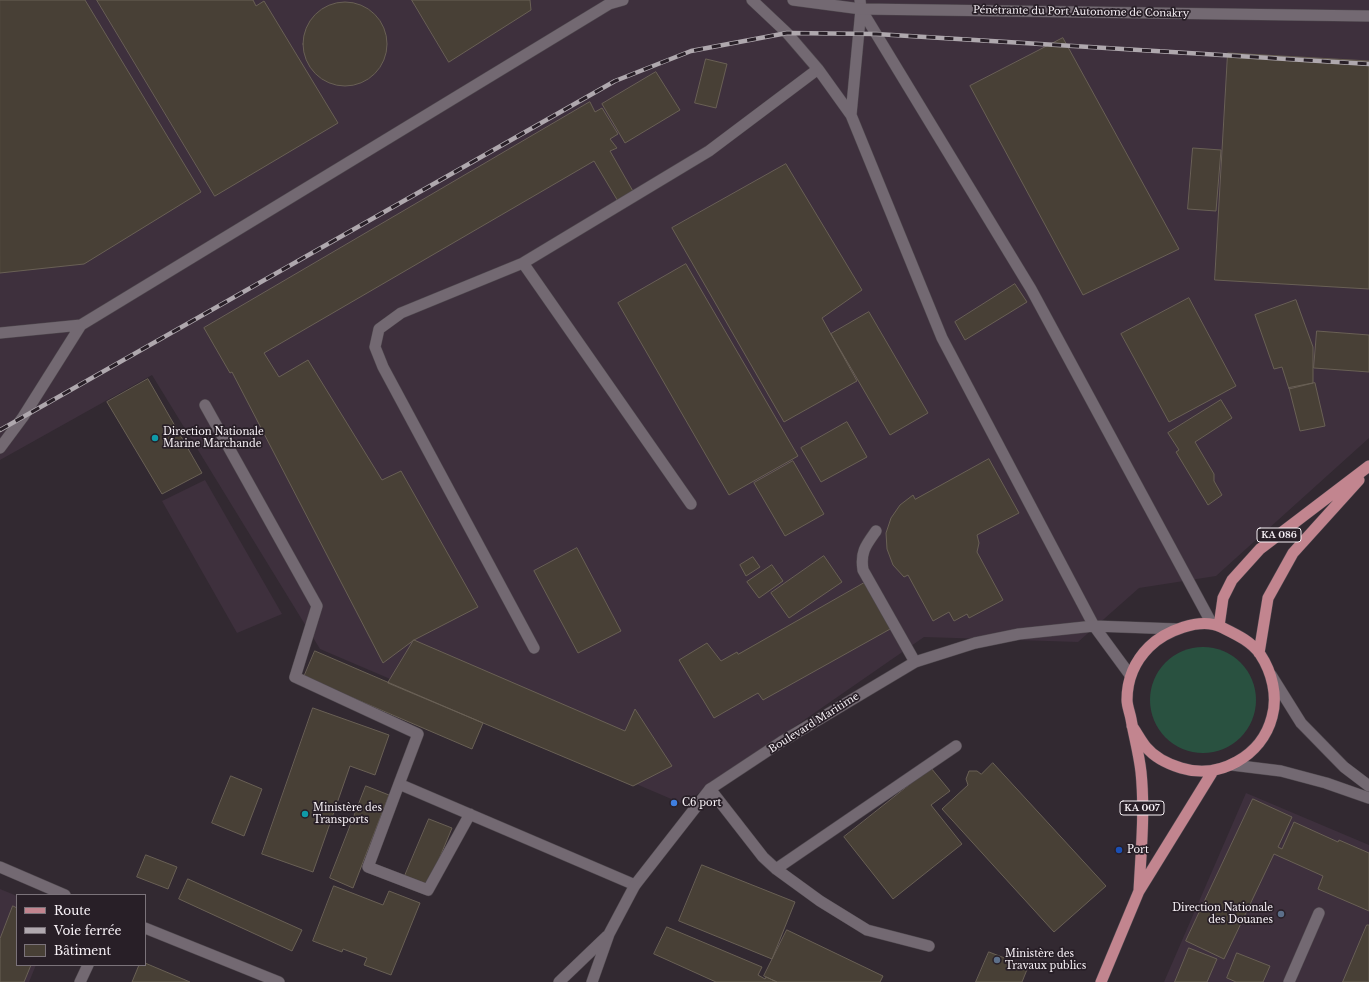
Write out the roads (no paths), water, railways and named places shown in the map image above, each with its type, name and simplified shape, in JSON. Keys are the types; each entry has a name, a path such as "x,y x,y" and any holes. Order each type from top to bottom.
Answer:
{"main road":[{"name":"KA 086","path":"1215,625 1223,598 1232,580 1260,550 1369,466"},
{"name":"KA 086","path":"1259,653 1268,598 1293,553 1369,469"},
{"path":"1199,624 1215,625 1242,637 1259,653 1270,673 1275,694 1272,717 1263,738 1250,753 1232,765 1213,771 1192,771 1167,763 1146,748 1132,726 1127,701 1130,675 1141,655 1157,639 1177,628 1199,624"},
{"name":"KA 007","path":"1132,726 1141,771 1143,813 1139,892"},
{"name":"KA 007","path":"1102,982 1139,892 1213,771"}],"street":[{"path":"0,448 23,417 81,326 609,4 623,0"},
{"path":"752,0 787,33 818,69 851,115 942,338 1094,626 1130,675"},
{"name":"Pénétrante du Port Autonome de Conakry","path":"793,0 860,5 1369,16"},
{"path":"851,115 860,5"},
{"path":"860,5 1031,289 1215,625"},
{"path":"534,648 383,367 375,347 379,329 401,313 523,263 709,151 818,69"},
{"path":"523,263 691,504"},
{"path":"0,333 81,326"},
{"path":"205,405 317,606 295,677 418,734 368,867 428,890 470,814"},
{"path":"876,531 864,549 861,561 863,570 914,662"},
{"name":"Boulevard Maritime","path":"592,982 609,934 635,885 710,790 781,742 914,662 974,643 1019,634 1094,626 1177,628"},
{"path":"1270,673 1301,723 1344,767 1369,786"},
{"path":"776,869 956,746"},
{"path":"1232,765 1280,771 1326,783 1369,798"},
{"path":"399,784 635,885"},
{"path":"710,790 763,857 776,869 820,901 867,930 929,946"},
{"path":"0,868 62,894"},
{"path":"1289,982 1319,913"},
{"path":"146,928 279,982"},
{"name":"Boulevard Maritime","path":"559,982 609,934"},
{"path":"80,982 88,966"}],"railway":[{"path":"0,430 615,81 691,51 787,33 876,34 1369,64"}],"place":[{"name":"Direction Nationale Marine Marchande","path":"155,438"},
{"name":"C6 port","path":"674,803"},
{"name":"Ministère des Transports","path":"305,814"},
{"name":"Port","path":"1119,850"},
{"name":"Direction Nationale des Douanes","path":"1281,914"},
{"name":"Ministère des Travaux publics","path":"997,960"}]}
